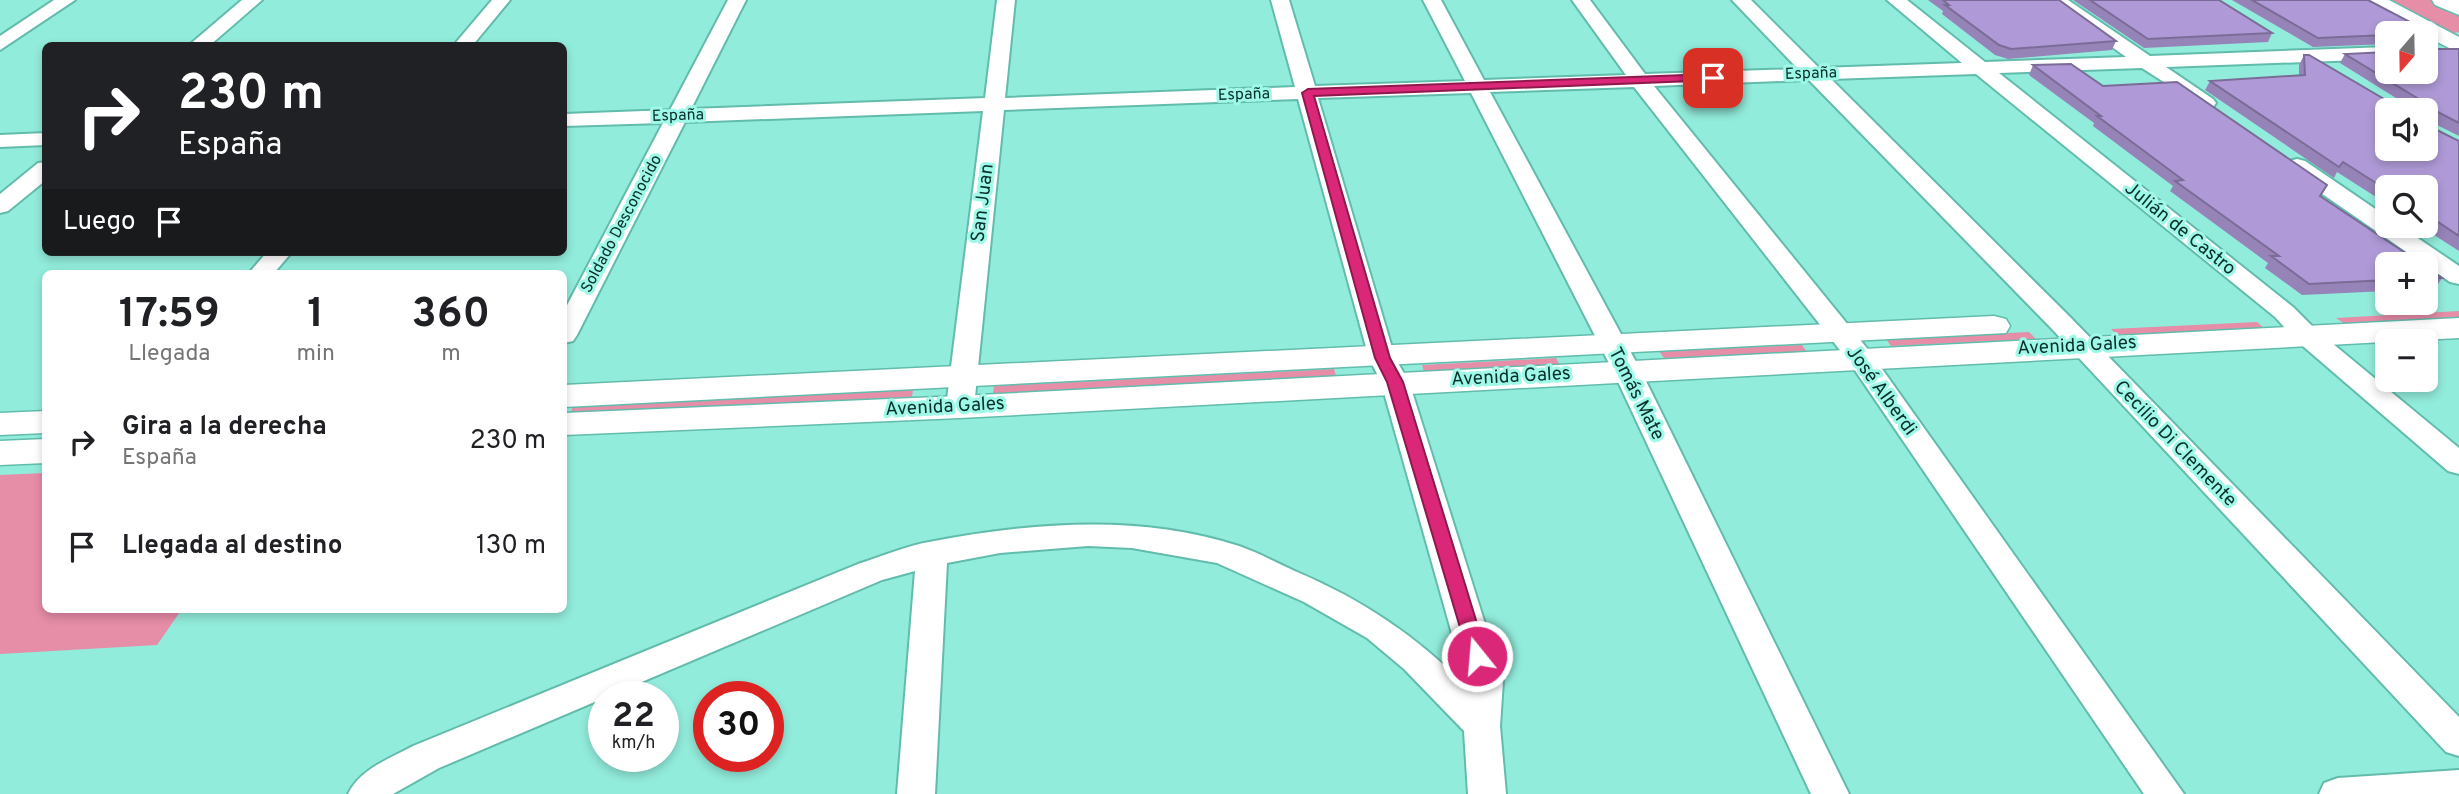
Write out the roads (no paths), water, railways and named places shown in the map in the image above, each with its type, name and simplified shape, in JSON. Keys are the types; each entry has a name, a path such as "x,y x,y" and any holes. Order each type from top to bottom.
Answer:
{"street":[{"path":"0,44 66,0"},
{"path":"202,42 253,0"},
{"path":"465,42 501,0"},
{"name":"Soldado Desconocido","path":"567,329 737,0"},
{"name":"San Juan","path":"960,393 1006,0"},
{"path":"1280,0 1389,370 1485,681 1482,726 1487,794"},
{"name":"Tomás Mate","path":"1432,0 1619,358 1830,794"},
{"name":"José Alberdi","path":"1581,0 1639,80 1850,346 2165,794"},
{"name":"Cecilio Di Clemente","path":"1741,0 2071,334 2459,741"},
{"name":"Julián de Castro","path":"1896,0 2295,324 2459,464"},
{"path":"2056,0 2224,116"},
{"path":"2372,0 2459,47"},
{"path":"2443,0 2459,8"},
{"path":"2273,35 2343,76"},
{"path":"2459,37 2456,41 2459,47"},
{"path":"2438,50 2459,47"},
{"name":"España","path":"567,120 2375,53"},
{"path":"0,141 42,139"},
{"path":"2280,154 2459,277"},
{"path":"0,205 42,171"},
{"path":"264,270 276,256"},
{"name":"Avenida Gales","path":"2295,324 2459,303"},
{"name":"Avenida Gales","path":"567,424 960,393 2071,334 2295,324 2459,328"},
{"name":"Avenida Gales","path":"567,396 960,393"},
{"path":"0,424 42,422"},
{"path":"0,453 42,451"},
{"path":"367,794 380,782 426,757 870,572 932,552 1005,538 1150,538 1222,552 1303,587 1355,614 1406,651 1482,726"},
{"path":"916,794 932,552"},
{"path":"2338,794 2459,786"}]}
